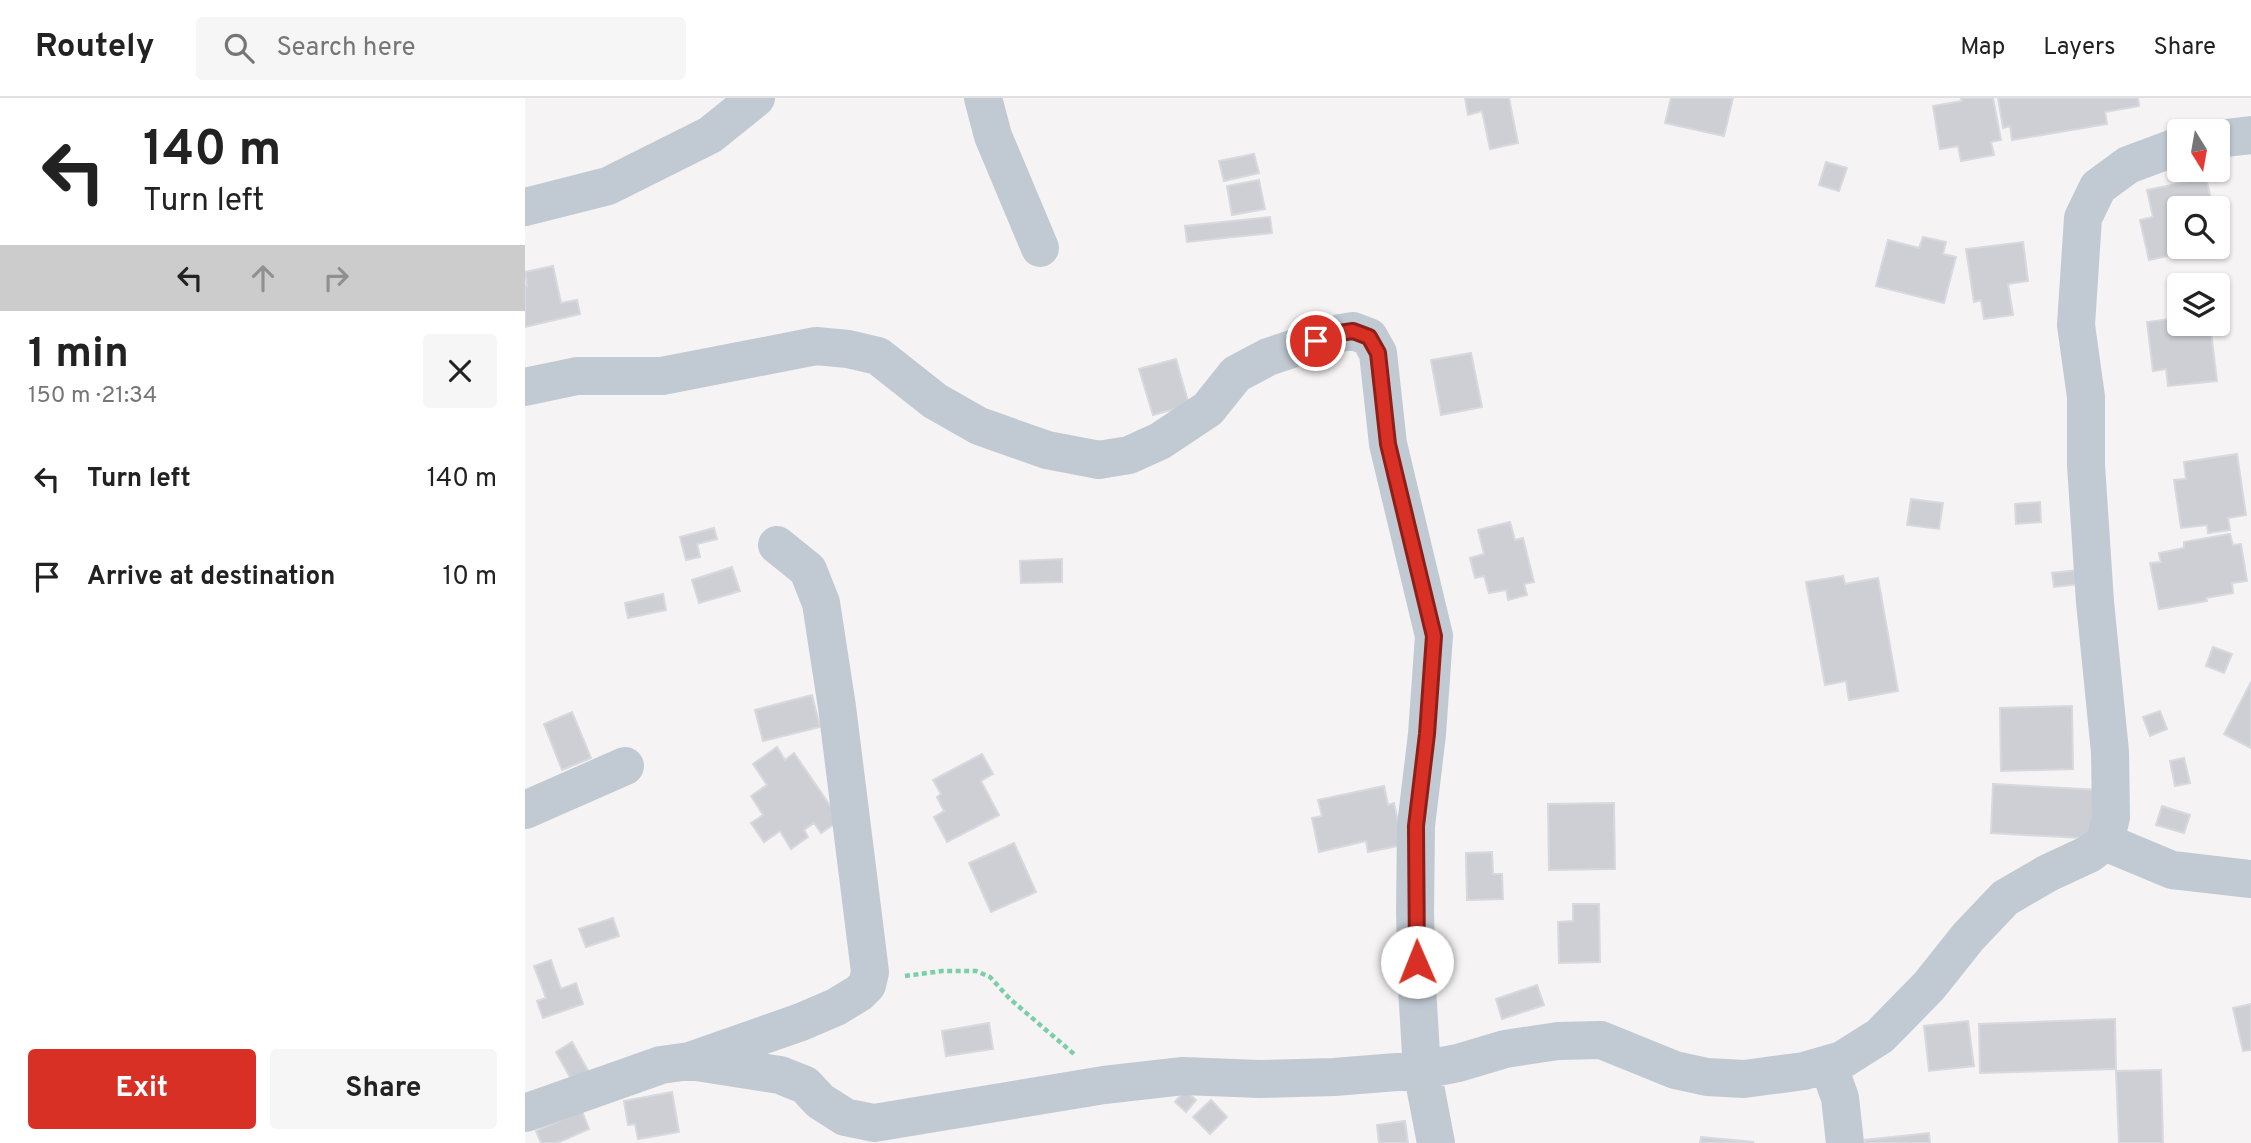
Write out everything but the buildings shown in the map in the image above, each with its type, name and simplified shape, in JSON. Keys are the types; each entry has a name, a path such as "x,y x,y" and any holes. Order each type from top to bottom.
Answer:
{"street":[{"path":"525,207 607,186 710,135 756,98"},
{"path":"983,98 993,136 1040,248"},
{"path":"2230,137 2251,135"},
{"path":"690,1060 780,1076 805,1084 820,1101 845,1117 874,1123 1104,1085 1183,1076 1260,1079 1334,1077 1422,1070 1506,1049 1558,1041 1601,1040 1675,1070 1707,1077 1744,1079 1804,1071 1842,1060 1880,1036 1929,986 1968,937 2005,898 2048,873 2089,854 2105,842 2111,817 2110,752 2095,602 2086,465 2086,397 2076,326 2083,218 2098,187 2128,165 2167,150"},
{"path":"525,387 577,376 661,376 816,346 848,349 878,356 935,401 979,426 1047,450 1099,460 1129,455 1160,441 1208,409 1235,374 1268,357 1339,333 1353,331 1369,337 1378,353 1388,444 1434,636 1427,734 1416,826 1417,988 1422,1070 1436,1143"},
{"path":"525,1113 660,1065 690,1060 824,1012 859,993 867,985 870,972 837,707 821,603 808,570 777,545"},
{"path":"525,810 625,766"},
{"path":"2105,842 2172,870 2251,879"},
{"path":"1828,1064 1840,1098 1845,1143"}],"path":[{"path":"867,985 901,976 941,971 976,971 991,977 1010,999 1052,1033 1104,1085"}],"route":[{"path":"1316,341 1353,331 1369,337 1378,353 1388,444 1434,636 1427,734 1416,826 1417,962"}]}
